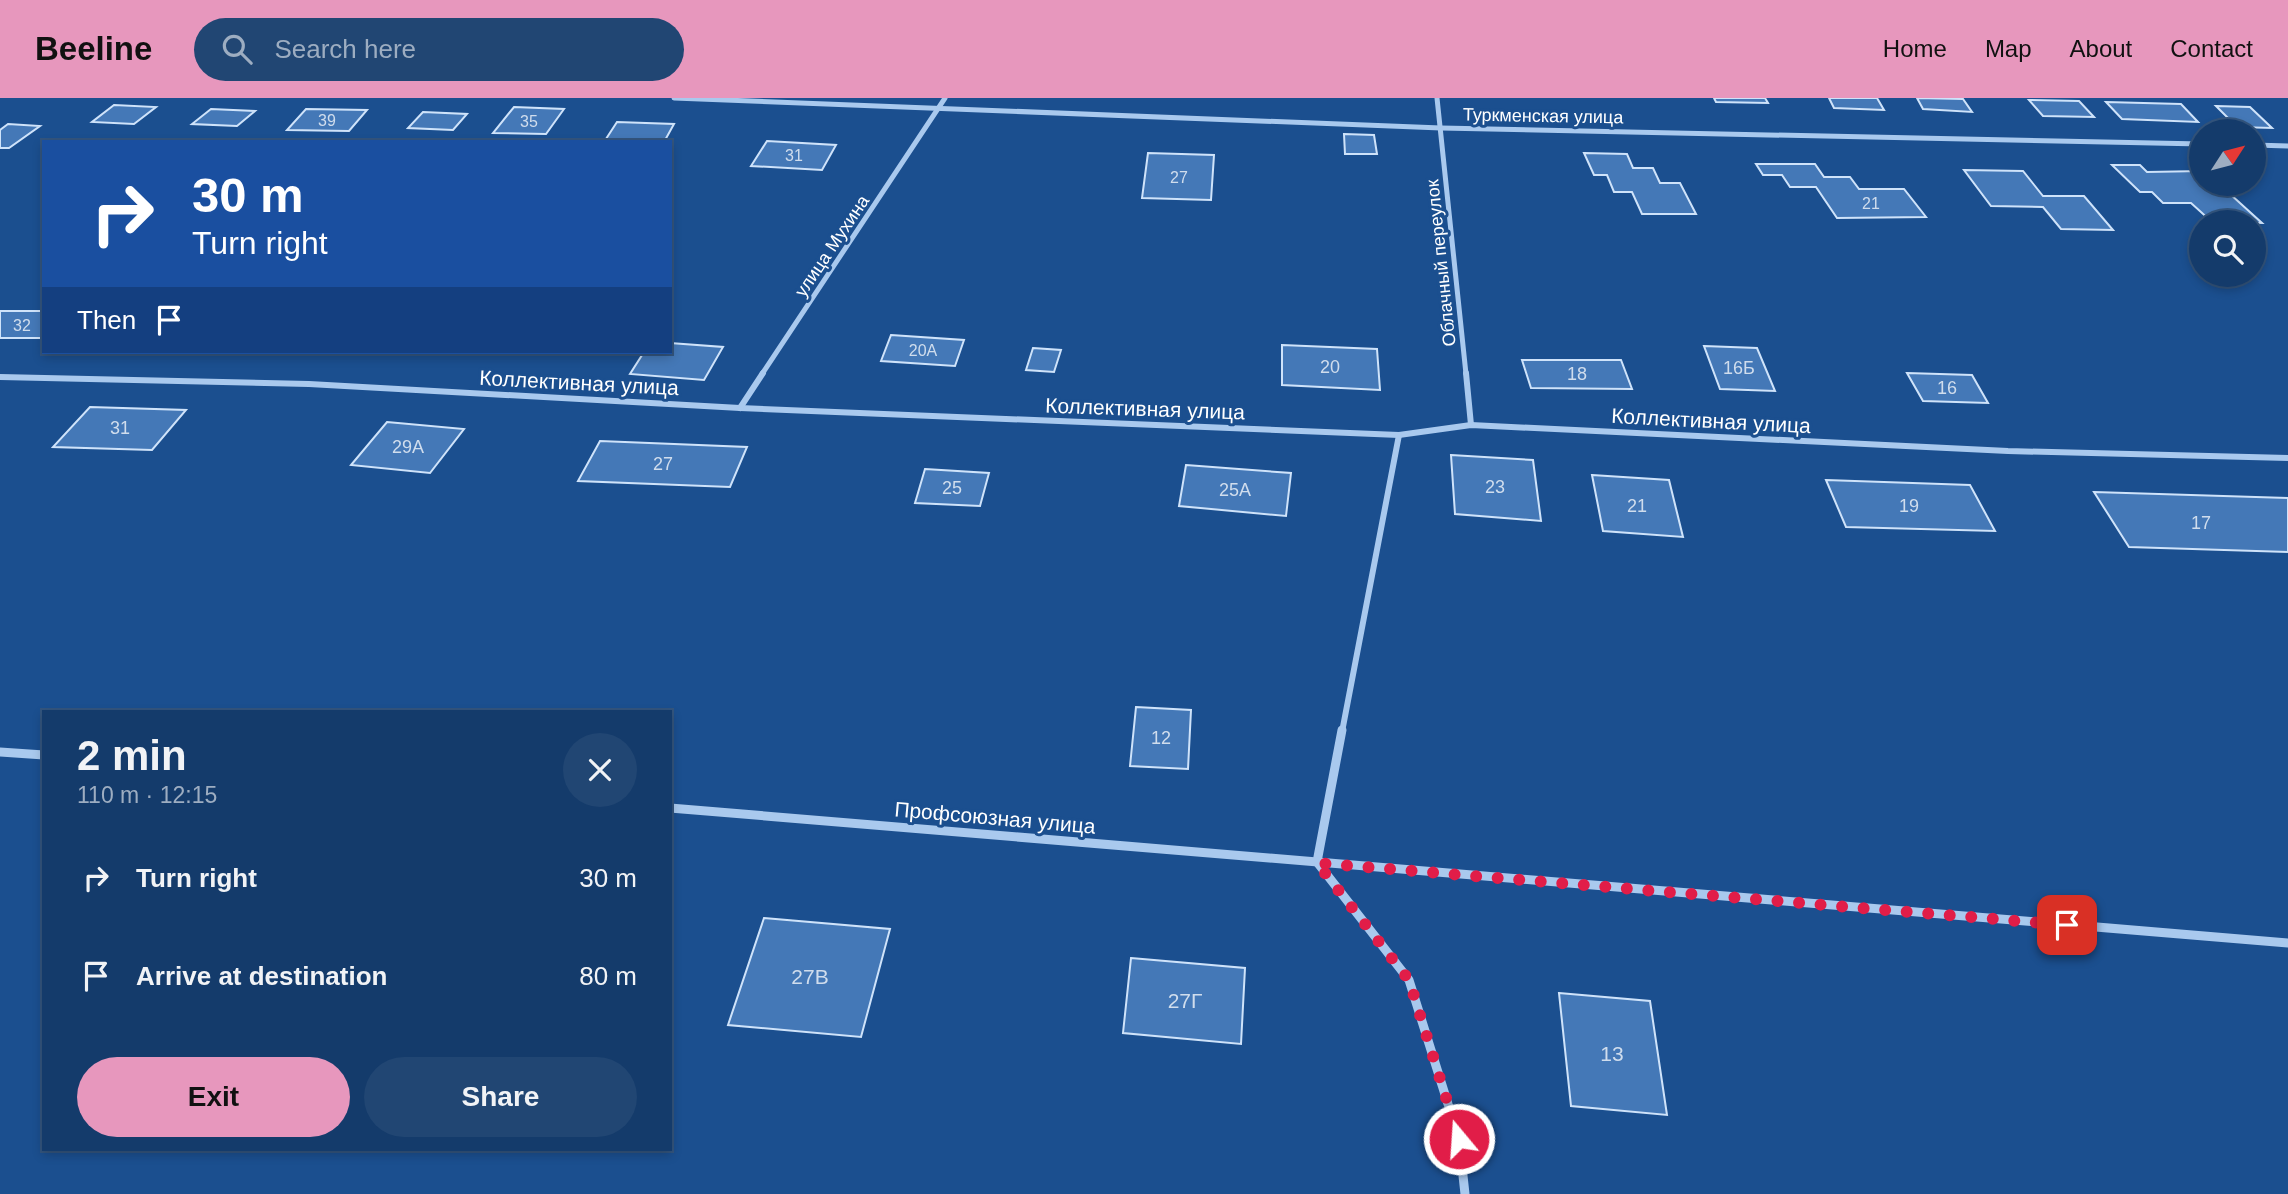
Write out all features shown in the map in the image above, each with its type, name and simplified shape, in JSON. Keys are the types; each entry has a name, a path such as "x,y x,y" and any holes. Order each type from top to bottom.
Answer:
{"street":[{"name":"Туркменская улица","path":"674,98 1441,128 2189,144"},
{"name":"улица Мухина","path":"740,408 945,98"},
{"name":"Облачный переулок","path":"1437,98 1471,425"},
{"path":"2266,145 2288,146"},
{"name":"Коллективная улица","path":"0,377 309,384 740,408 1399,435 1471,425 2008,451 2288,458"},
{"path":"1399,435 1317,863 1409,980 1459,1139 1465,1194"},
{"path":"0,752 42,755"},
{"name":"Профсоюзная улица","path":"672,808 2288,943"}],"building":[{"path":"1714,98 1765,98 1768,103 1716,102"},
{"path":"1829,98 1877,98 1884,110 1834,108"},
{"path":"1917,98 1963,99 1972,112 1923,109"},
{"path":"2029,100 2079,101 2094,117 2043,116"},
{"path":"2106,102 2181,104 2195,119 2189,119 2189,122 2122,119"},
{"path":"114,105 156,107 134,124 92,122"},
{"path":"2216,106 2250,107 2263,119 2229,119"},
{"path":"514,107 564,109 546,134 493,133"},
{"path":"211,109 255,111 237,126 192,124"},
{"path":"306,109 367,110 349,131 287,130"},
{"path":"423,112 467,114 453,130 408,128"},
{"path":"617,122 674,124 665,140 605,140"},
{"path":"8,124 40,126 9,148 0,148 0,130"},
{"path":"1344,134 1374,135 1377,154 1345,154"},
{"path":"767,141 836,145 822,170 751,166"},
{"path":"1148,153 1214,155 1211,200 1142,198"},
{"path":"1584,153 1627,154 1633,168 1653,168 1660,183 1680,183 1696,214 1642,214 1632,192 1614,192 1607,175 1594,175"},
{"path":"1756,164 1815,164 1824,177 1850,177 1859,189 1904,189 1926,217 1837,218 1816,187 1790,187 1782,175 1763,175"},
{"path":"2112,165 2140,165 2147,172 2189,171 2189,196 2232,196 2248,210 2199,210 2191,203 2163,203 2152,192 2140,192"},
{"path":"1964,170 2023,171 2043,196 2084,196 2113,230 2061,229 2043,207 1991,206"},
{"path":"0,311 42,311 42,338 0,338"},
{"path":"891,335 964,340 955,366 881,361"},
{"path":"672,343 723,347 704,380 630,374 643,354 672,354"},
{"path":"1282,345 1377,349 1380,390 1282,385"},
{"path":"1704,346 1757,348 1775,391 1720,389"},
{"path":"1033,348 1061,350 1054,372 1026,370"},
{"path":"1522,360 1621,360 1632,389 1531,388"},
{"path":"1907,373 1972,375 1988,403 1923,401"},
{"path":"90,407 186,410 152,450 53,447"},
{"path":"387,422 464,429 430,473 351,465"},
{"path":"600,441 747,447 730,487 578,481"},
{"path":"1451,455 1533,460 1541,521 1455,514"},
{"path":"1186,465 1291,473 1286,516 1179,506"},
{"path":"925,469 989,473 980,506 915,503"},
{"path":"1592,475 1669,480 1683,537 1603,531"},
{"path":"1826,480 1970,485 1995,531 1846,527"},
{"path":"2094,492 2288,498 2288,552 2129,547"},
{"path":"1136,707 1191,710 1188,769 1130,766"},
{"path":"764,918 890,929 861,1037 728,1025"},
{"path":"1131,958 1245,968 1241,1044 1123,1033"},
{"path":"1559,993 1650,1001 1667,1115 1571,1106"}],"route":[{"path":"1459,1139 1409,980 1317,863 2067,925"}]}
